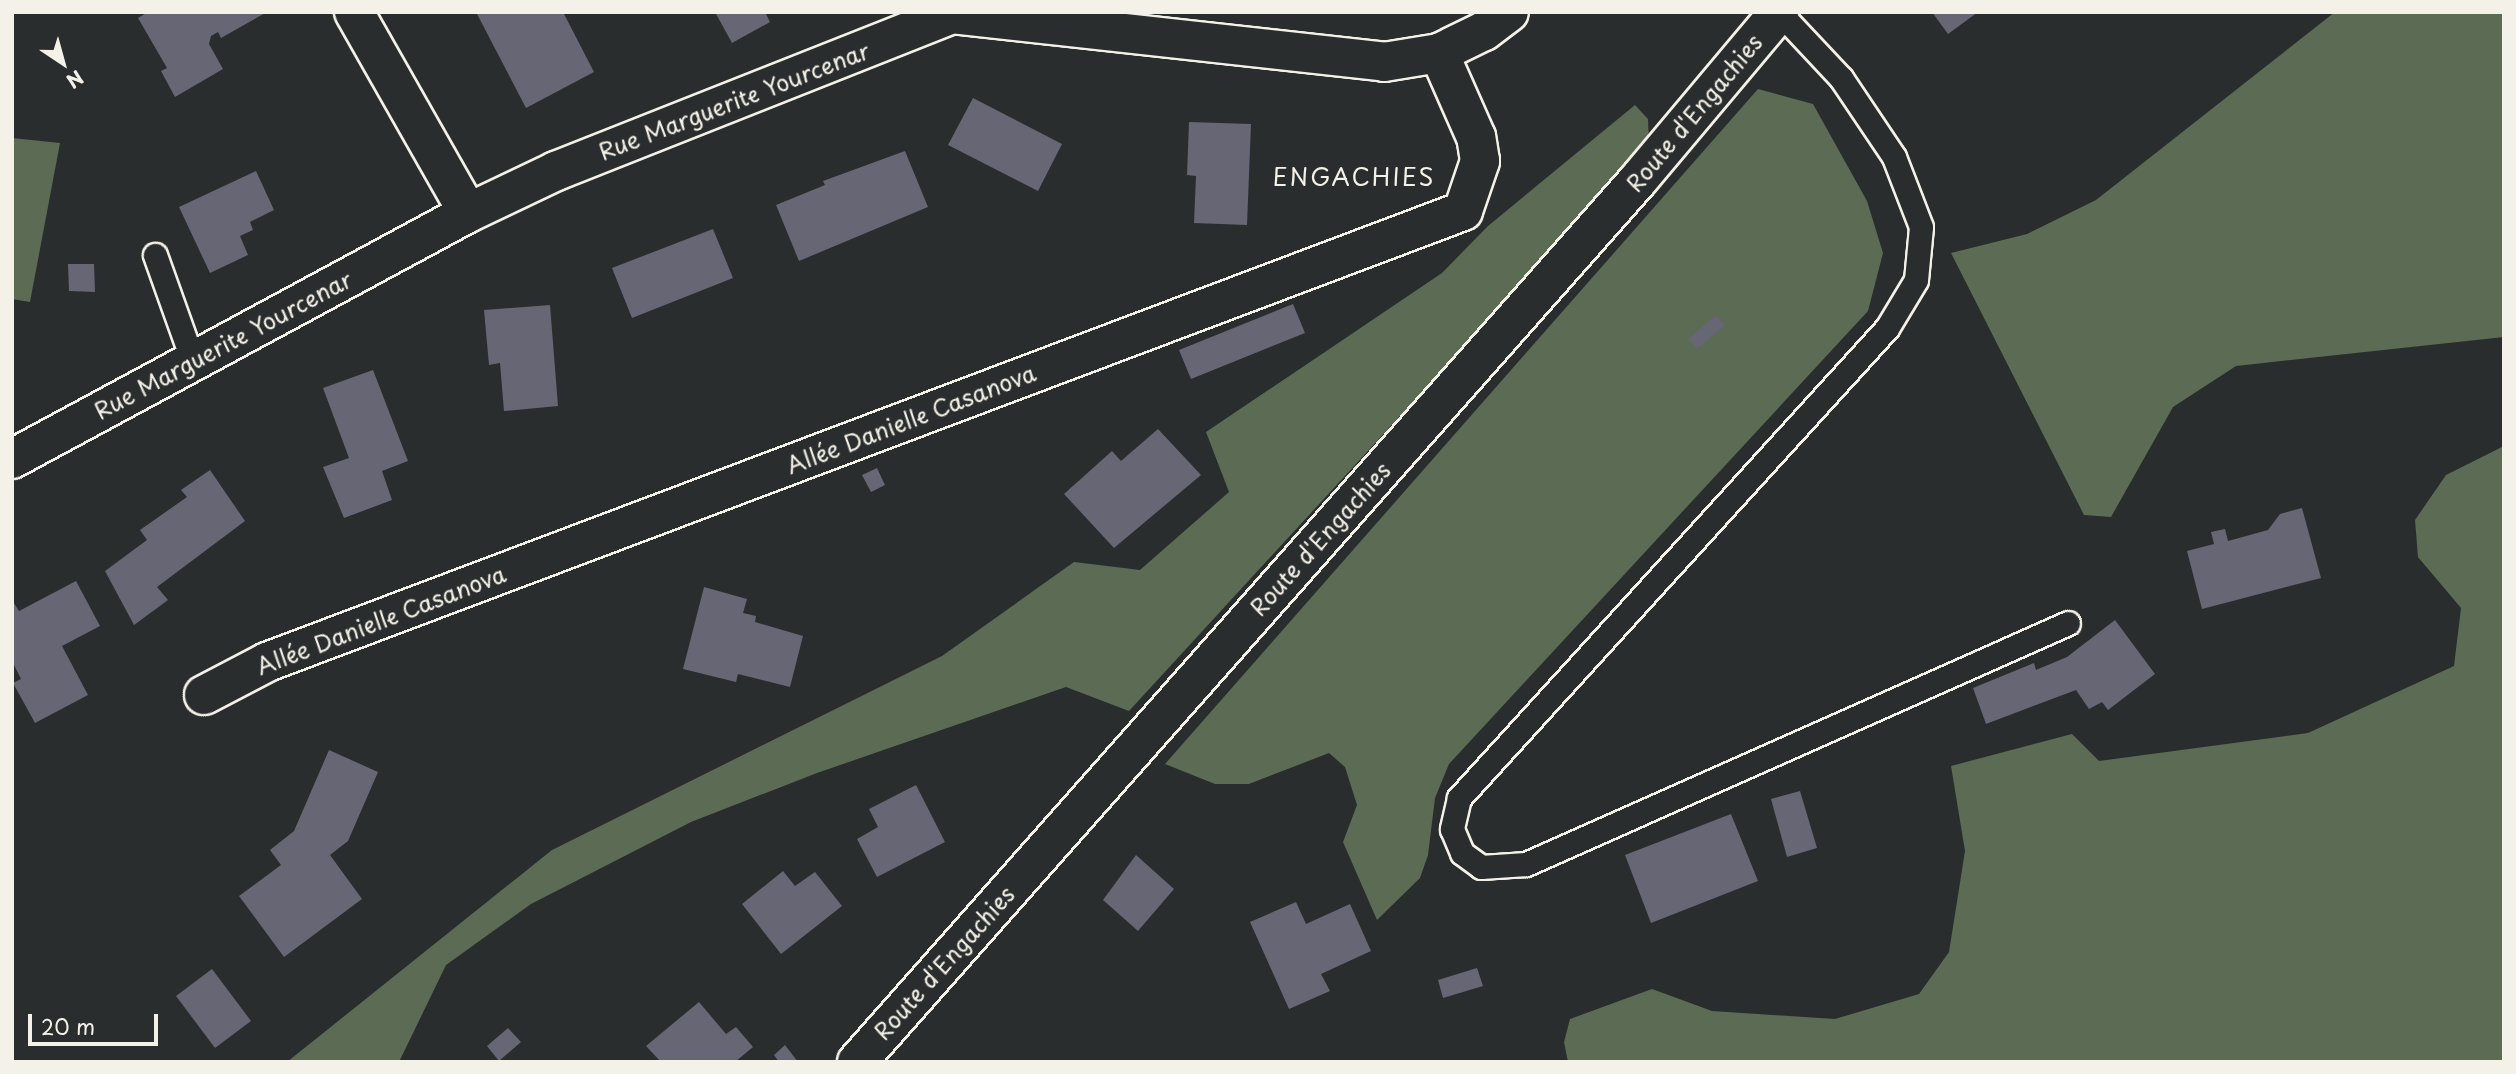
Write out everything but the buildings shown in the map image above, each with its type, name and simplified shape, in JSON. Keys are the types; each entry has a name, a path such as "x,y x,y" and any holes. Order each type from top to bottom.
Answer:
{"street":[{"path":"354,12 468,213"},
{"name":"Rue Marguerite Yourcenar","path":"12,459 468,213 556,172 952,13 1384,62 1439,53 1484,31 1509,12"},
{"name":"Route d'Engachies","path":"857,1062 1639,179 1779,12"},
{"name":"Allée Danielle Casanova","path":"204,695 280,657 1464,211 1480,161 1476,137 1439,53"}],"lane":[{"path":"1779,12 1841,78 1894,157 1922,228 1916,279 1887,328 1460,798 1452,829 1462,853 1481,867 1527,864 2068,623"},
{"path":"155,255 193,362"}],"green space":[{"path":"2335,12 2504,12 2504,337 2236,366 2173,407 2111,517 2084,515 1951,253 2027,234 2096,200"},
{"path":"1758,89 1813,104 1867,201 1883,253 1868,311 1449,764 1435,798 1428,855 1420,878 1377,920 1343,842 1357,805 1345,767 1329,753 1249,784 1215,784 1165,764"},
{"path":"1635,105 1648,119 1649,145 1129,711 1066,687 817,773 691,822 531,904 446,965 399,1062 287,1062 552,850 942,656 1074,562 1140,570 1229,492 1206,432 1442,273 1488,226"},
{"path":"12,138 60,143 30,302 12,299"},
{"path":"2504,446 2504,1062 1568,1062 1564,1042 1570,1019 1652,989 1712,1011 1835,1019 1919,994 1949,952 1965,851 1951,766 2072,734 2099,761 2308,733 2454,666 2461,608 2418,557 2415,520 2446,475"}],"district":[{"name":"ENGACHIES","path":"1354,177"}]}
